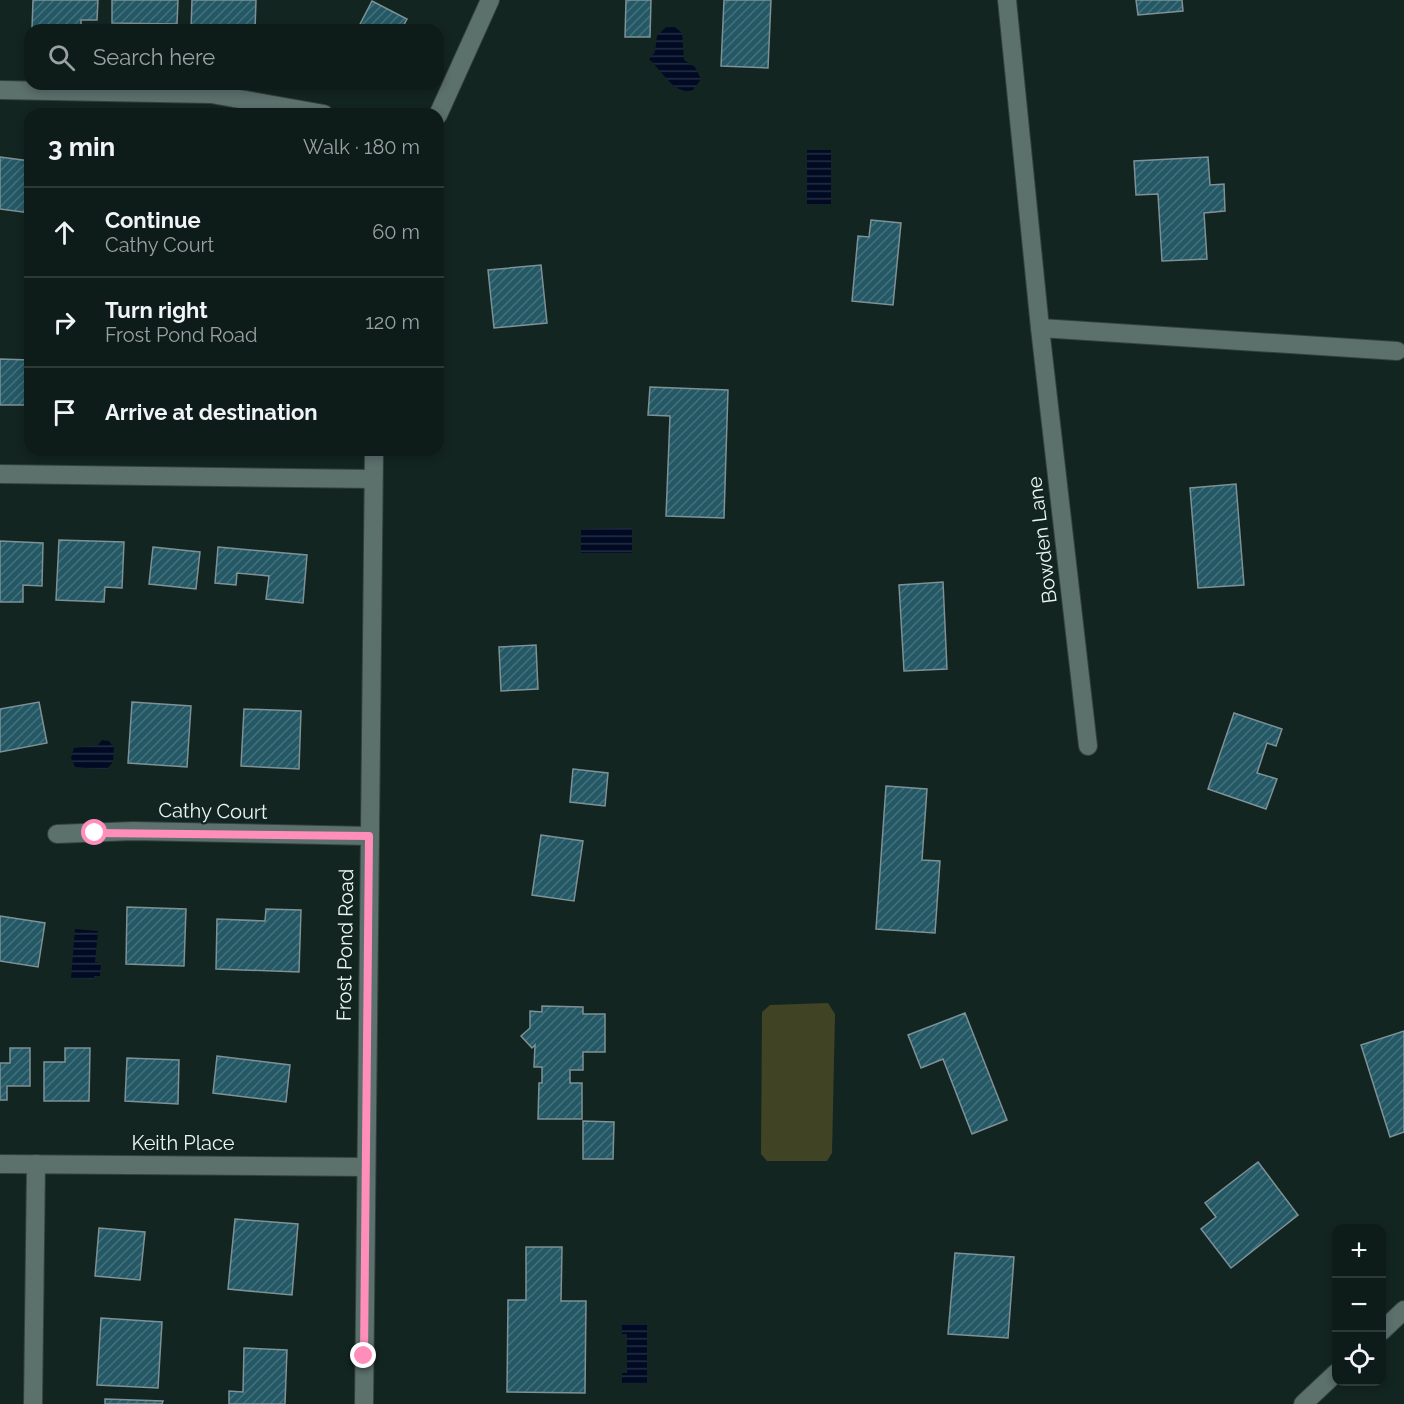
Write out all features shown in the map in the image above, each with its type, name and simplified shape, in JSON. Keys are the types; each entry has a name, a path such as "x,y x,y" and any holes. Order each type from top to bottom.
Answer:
{"street":[{"path":"441,108 490,0"},
{"name":"Bowden Lane","path":"1007,0 1040,328 1088,746"},
{"path":"0,90 210,94 290,108"},
{"path":"1040,328 1396,351"},
{"name":"Frost Pond Road","path":"364,1404 374,456"},
{"path":"0,474 373,479"},
{"name":"Cathy Court","path":"57,834 133,831 369,836"},
{"name":"Keith Place","path":"0,1164 365,1167"},
{"path":"33,1404 36,1164"},
{"path":"1386,1327 1404,1310"},
{"path":"1303,1404 1332,1377"}],"green space":[{"path":"828,1003 835,1014 832,1153 827,1161 767,1161 761,1154 762,1012 770,1005"}],"water":[{"path":"666,27 675,27 682,33 684,60 695,67 701,79 693,90 686,91 675,86 649,59 655,52 657,36"},
{"path":"807,150 831,150 831,204 807,204"},
{"path":"632,528 632,553 581,553 581,529"},
{"path":"102,740 109,741 114,748 113,762 106,770 75,767 71,758 74,748 98,745"},
{"path":"75,929 98,931 95,962 101,963 100,976 94,976 94,979 71,978"},
{"path":"622,1324 647,1324 647,1383 622,1383 622,1373 627,1373 627,1334 622,1334"}],"building":[{"path":"33,0 98,0 97,20 81,20 81,24 32,24"},
{"path":"112,0 178,0 177,24 112,23"},
{"path":"192,0 256,0 255,24 191,24"},
{"path":"626,0 651,0 650,37 625,37"},
{"path":"724,0 771,0 768,68 721,66"},
{"path":"1136,0 1182,0 1183,11 1138,15"},
{"path":"372,1 407,19 404,24 360,24"},
{"path":"0,157 24,160 24,212 0,209"},
{"path":"1208,157 1210,185 1224,184 1225,211 1204,213 1207,259 1162,261 1158,194 1136,195 1134,161"},
{"path":"871,220 901,223 893,305 852,301 858,236 869,237"},
{"path":"541,265 547,323 494,328 488,270"},
{"path":"0,359 24,360 24,405 0,405"},
{"path":"650,387 728,390 724,518 666,516 670,416 648,415"},
{"path":"1236,484 1244,585 1198,588 1190,488"},
{"path":"59,540 124,542 122,588 105,587 104,602 56,600"},
{"path":"0,541 43,543 42,586 23,585 23,602 0,602"},
{"path":"153,547 200,552 196,589 149,584"},
{"path":"218,547 307,555 303,603 266,599 269,576 237,573 236,585 215,583"},
{"path":"943,582 947,669 904,671 899,585"},
{"path":"536,645 538,689 501,691 499,647"},
{"path":"39,702 47,743 0,752 0,709"},
{"path":"132,702 191,706 187,767 128,763"},
{"path":"244,709 301,711 299,769 241,766"},
{"path":"1234,713 1282,729 1276,746 1267,743 1257,773 1277,779 1266,809 1208,789"},
{"path":"573,769 608,773 605,806 570,802"},
{"path":"886,786 927,789 922,860 940,861 935,933 876,929"},
{"path":"541,835 583,841 574,901 532,895"},
{"path":"127,907 186,909 184,966 126,964"},
{"path":"266,909 301,910 299,972 216,969 217,919 265,921"},
{"path":"0,916 45,923 38,967 0,961"},
{"path":"542,1006 583,1007 583,1014 605,1014 605,1052 583,1052 583,1070 570,1070 570,1083 582,1083 582,1119 538,1119 542,1067 534,1067 535,1045 532,1048 521,1036 530,1028 530,1011 542,1012"},
{"path":"965,1013 1007,1120 972,1134 943,1059 921,1068 908,1035"},
{"path":"1404,1031 1404,1132 1390,1137 1361,1045"},
{"path":"10,1048 30,1048 30,1086 7,1086 7,1100 0,1100 0,1063 10,1063"},
{"path":"65,1048 90,1048 89,1101 44,1101 44,1062 65,1062"},
{"path":"217,1056 290,1065 286,1102 213,1093"},
{"path":"127,1058 179,1060 178,1104 125,1101"},
{"path":"583,1121 614,1122 613,1159 583,1159"},
{"path":"1258,1162 1298,1215 1231,1268 1201,1229 1216,1217 1205,1203"},
{"path":"235,1219 298,1224 292,1295 228,1289"},
{"path":"99,1228 145,1232 140,1280 95,1276"},
{"path":"526,1247 562,1247 561,1301 586,1301 585,1393 507,1392 508,1300 526,1300"},
{"path":"955,1253 1014,1257 1008,1338 948,1334"},
{"path":"101,1318 162,1322 158,1388 97,1385"},
{"path":"244,1348 287,1350 285,1404 229,1404 229,1391 243,1392"},
{"path":"105,1399 163,1401 162,1404 105,1404"}],"route":[{"path":"95,833 133,831 369,836 364,1356"}]}
